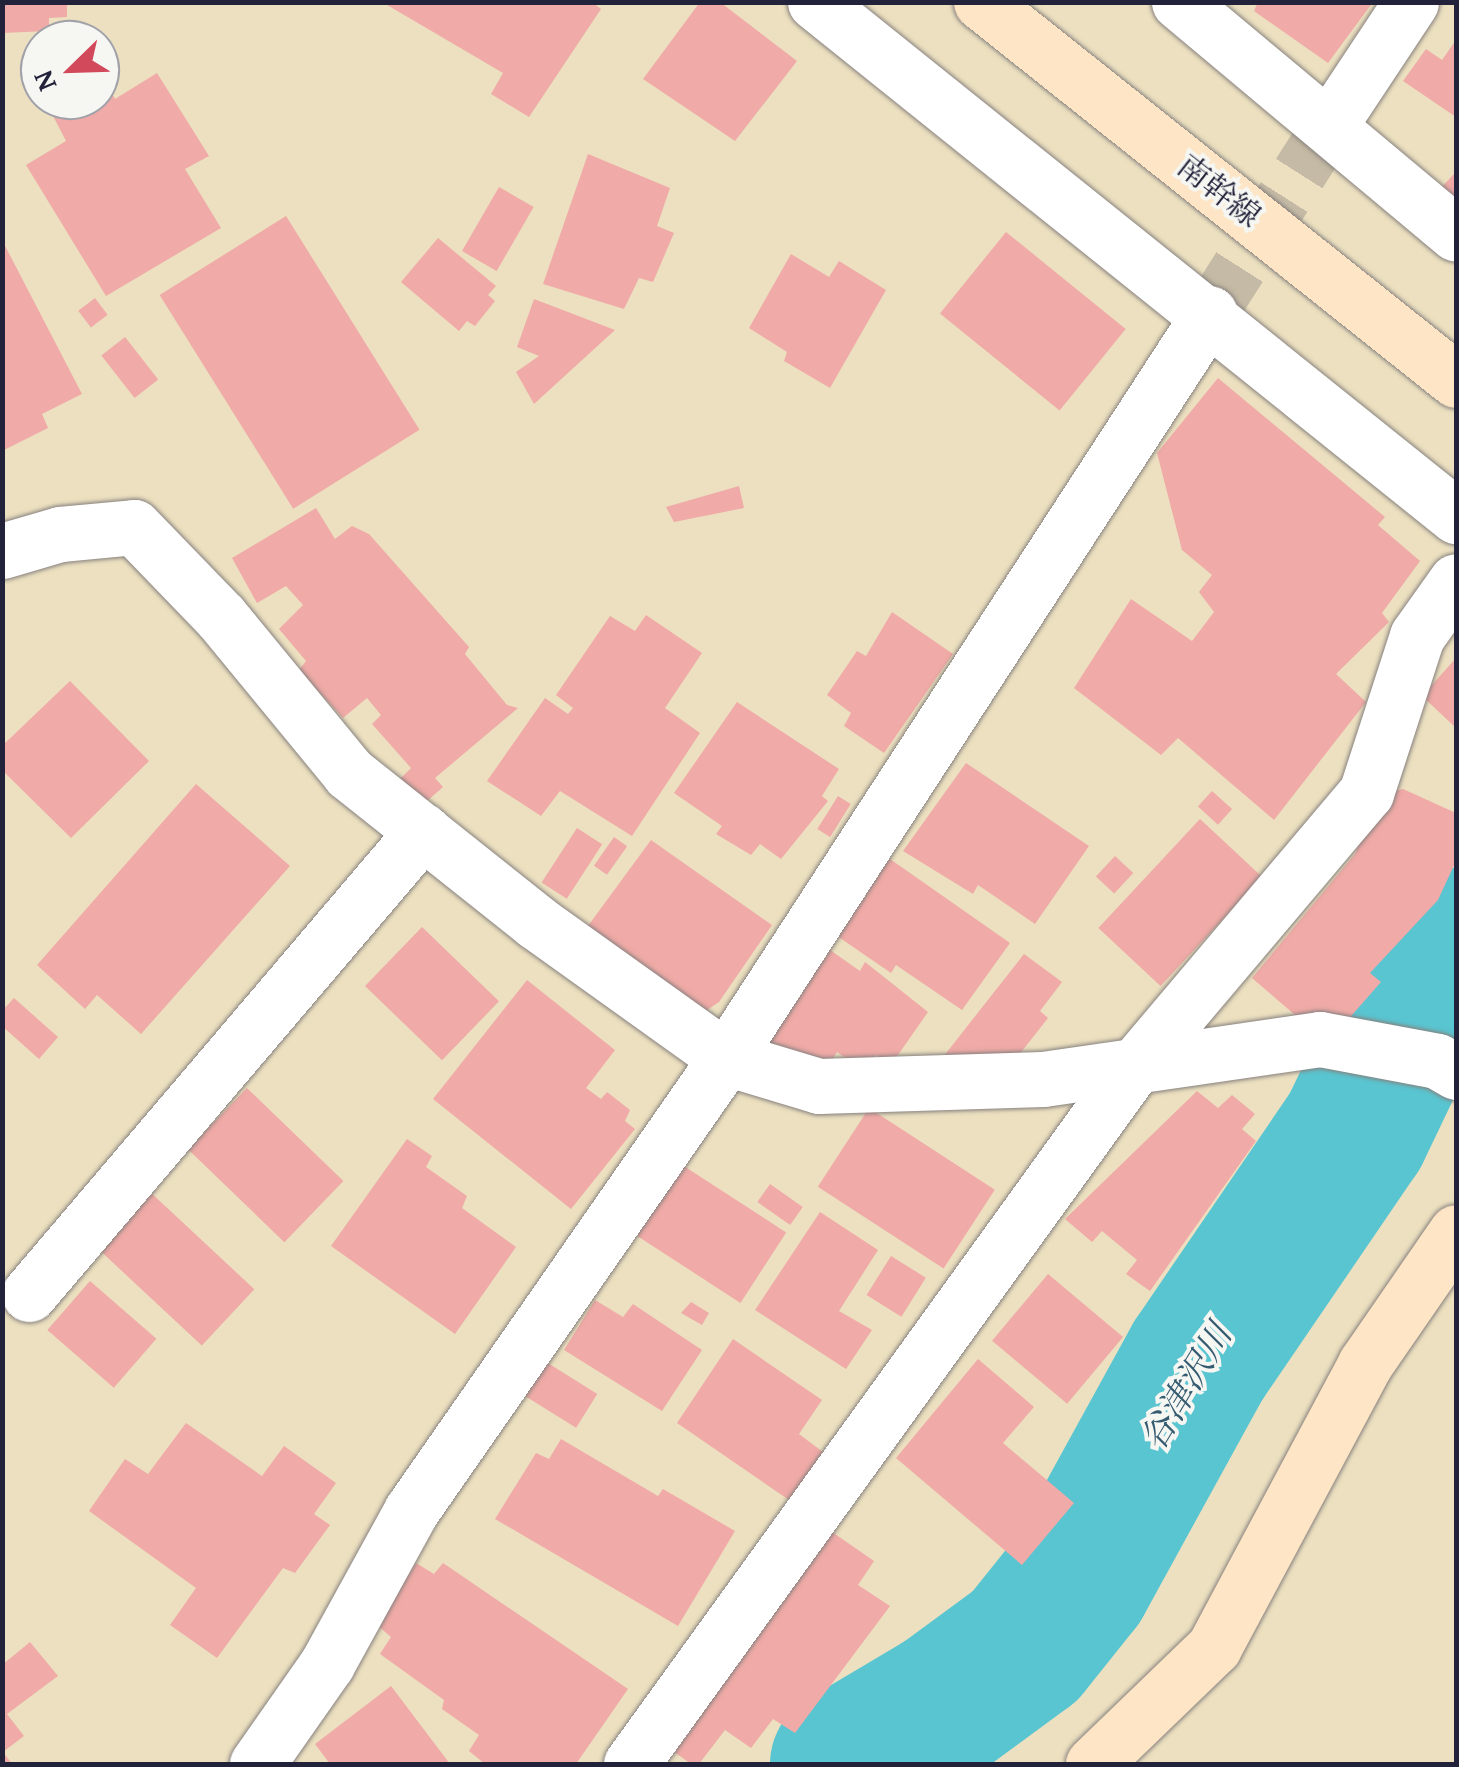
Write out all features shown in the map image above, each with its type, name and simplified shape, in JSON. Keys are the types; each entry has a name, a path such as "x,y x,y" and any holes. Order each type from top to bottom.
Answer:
{"street":[{"path":"815,2 1210,313 1456,516"},
{"name":"南幹線","path":"981,2 1456,380"},
{"path":"1179,2 1332,123 1456,234"},
{"path":"1332,123 1411,2"},
{"path":"257,1764 327,1664 411,1511 726,1058 1210,313"},
{"path":"2,551 60,534 134,527 221,617 349,773 726,1058 819,1086 1044,1079 1320,1039 1437,1061 1456,1072"},
{"path":"630,1764 1135,1066 1366,793 1418,636 1456,581"},
{"path":"29,1294 423,831"},
{"path":"1093,1764 1214,1647 1365,1364 1456,1232"}],"building":[{"path":"2,2 67,2 67,17 20,20 20,32 2,33"},
{"path":"382,2 592,2 601,9 529,117 491,94 503,73"},
{"path":"700,2 720,2 797,61 735,141 643,79"},
{"path":"1258,2 1373,2 1328,63 1254,11"},
{"path":"1456,40 1456,117 1403,81 1426,49 1442,60"},
{"path":"157,73 209,156 185,169 221,228 106,296 26,165 66,141 55,120 120,120 120,96"},
{"path":"588,154 670,188 657,226 674,233 653,282 639,278 624,309 543,284"},
{"path":"1456,175 1456,208 1435,194"},
{"path":"499,187 534,207 497,271 462,251"},
{"path":"286,216 420,430 293,509 160,295"},
{"path":"1006,232 1126,329 1060,411 940,314"},
{"path":"438,238 496,286 488,295 495,301 475,326 467,321 459,331 401,282"},
{"path":"2,240 82,394 42,414 48,428 2,451"},
{"path":"791,254 829,277 839,261 886,290 830,388 784,361 787,352 749,328"},
{"path":"95,298 108,315 91,327 78,311"},
{"path":"534,299 615,330 534,404 516,372 539,356 517,347"},
{"path":"125,337 158,380 135,398 101,355"},
{"path":"1218,378 1385,517 1378,525 1420,561 1382,613 1389,622 1336,674 1366,702 1274,820 1178,738 1161,755 1074,688 1131,599 1192,641 1214,612 1199,592 1212,575 1182,550 1157,453"},
{"path":"739,486 744,508 674,522 666,507"},
{"path":"316,508 335,539 352,526 369,534 469,647 465,654 507,705 518,708 435,778 443,787 418,809 394,785 411,768 372,724 381,715 367,698 343,718 299,670 306,661 279,629 303,605 286,586 257,603 232,558"},
{"path":"892,612 953,654 884,753 844,726 851,713 827,695 857,651 866,656"},
{"path":"646,615 702,653 665,708 700,733 632,836 560,791 541,816 487,781 545,698 568,714 573,708 556,695 610,616 635,631"},
{"path":"1456,658 1456,728 1422,696"},
{"path":"70,681 149,761 71,838 2,770 2,746"},
{"path":"737,702 839,769 822,796 828,801 781,859 760,844 751,855 716,834 722,826 674,793"},
{"path":"966,763 1089,846 1035,924 978,885 973,894 903,851"},
{"path":"196,784 290,866 141,1034 97,995 85,1009 37,965"},
{"path":"1403,789 1456,813 1456,861 1438,900 1370,973 1381,982 1346,1022 1295,1015 1252,978 1355,854 1380,794"},
{"path":"1212,791 1232,809 1218,825 1198,807"},
{"path":"838,796 851,804 830,837 817,829"},
{"path":"1200,819 1262,877 1161,986 1098,928"},
{"path":"577,828 602,844 567,899 542,883"},
{"path":"614,837 627,846 607,875 594,866"},
{"path":"651,840 772,925 719,1002 704,1012 585,930"},
{"path":"880,852 1010,943 962,1010 896,965 891,973 827,929"},
{"path":"1115,856 1133,873 1114,894 1096,876"},
{"path":"422,927 499,1001 442,1060 365,986"},
{"path":"830,950 860,971 865,962 928,1012 891,1065 876,1055 864,1071 837,1052 826,1069 752,1046 816,956 823,961"},
{"path":"1024,954 1062,982 1040,1011 1048,1018 1011,1065 936,1066"},
{"path":"527,980 615,1050 586,1088 601,1099 607,1092 630,1110 625,1121 635,1129 571,1209 433,1099"},
{"path":"14,998 58,1037 39,1059 2,1026 2,1011"},
{"path":"247,1088 343,1181 284,1242 188,1149"},
{"path":"1197,1091 1218,1108 1232,1095 1255,1114 1242,1129 1256,1141 1150,1291 1126,1274 1137,1260 1102,1231 1092,1242 1065,1219"},
{"path":"869,1108 995,1190 944,1269 818,1187"},
{"path":"407,1139 432,1156 426,1167 467,1196 462,1208 516,1247 455,1334 331,1246"},
{"path":"673,1159 786,1233 740,1303 627,1229"},
{"path":"770,1184 803,1207 790,1225 757,1202"},
{"path":"149,1191 254,1289 202,1346 96,1247"},
{"path":"820,1212 878,1250 839,1311 872,1330 846,1369 755,1310"},
{"path":"891,1256 926,1278 901,1317 867,1295"},
{"path":"1048,1274 1123,1337 1067,1404 992,1341"},
{"path":"90,1281 156,1339 114,1388 47,1330"},
{"path":"595,1300 623,1317 633,1304 702,1350 662,1411 564,1350"},
{"path":"691,1302 709,1313 702,1325 681,1313"},
{"path":"733,1339 822,1400 799,1434 823,1452 789,1500 677,1423"},
{"path":"978,1359 1034,1407 1003,1443 1074,1503 1022,1565 896,1458"},
{"path":"543,1360 597,1394 576,1428 522,1394"},
{"path":"186,1423 262,1476 284,1446 336,1483 314,1514 330,1525 295,1573 283,1568 217,1658 170,1625 196,1588 89,1511 125,1459 148,1474"},
{"path":"561,1439 658,1496 663,1489 735,1531 678,1626 495,1519 536,1453 549,1459"},
{"path":"819,1523 874,1561 858,1585 890,1606 795,1733 773,1719 751,1748 725,1730 699,1764 691,1764 656,1739"},
{"path":"416,1563 434,1574 443,1563 628,1689 576,1764 485,1764 469,1751 479,1735 442,1709 444,1700 380,1654 391,1637 377,1625"},
{"path":"30,1642 58,1676 7,1714 24,1736 3,1752 12,1764 2,1764 2,1665"},
{"path":"391,1686 450,1764 330,1764 315,1744"}],"waterway":[{"name":"谷津沢川","path":"845,1764 946,1704 1025,1646 1077,1581 1198,1361 1355,1131 1427,981 1456,943"}],"tunnel":[{"path":"1210,313 1331,123"}]}
